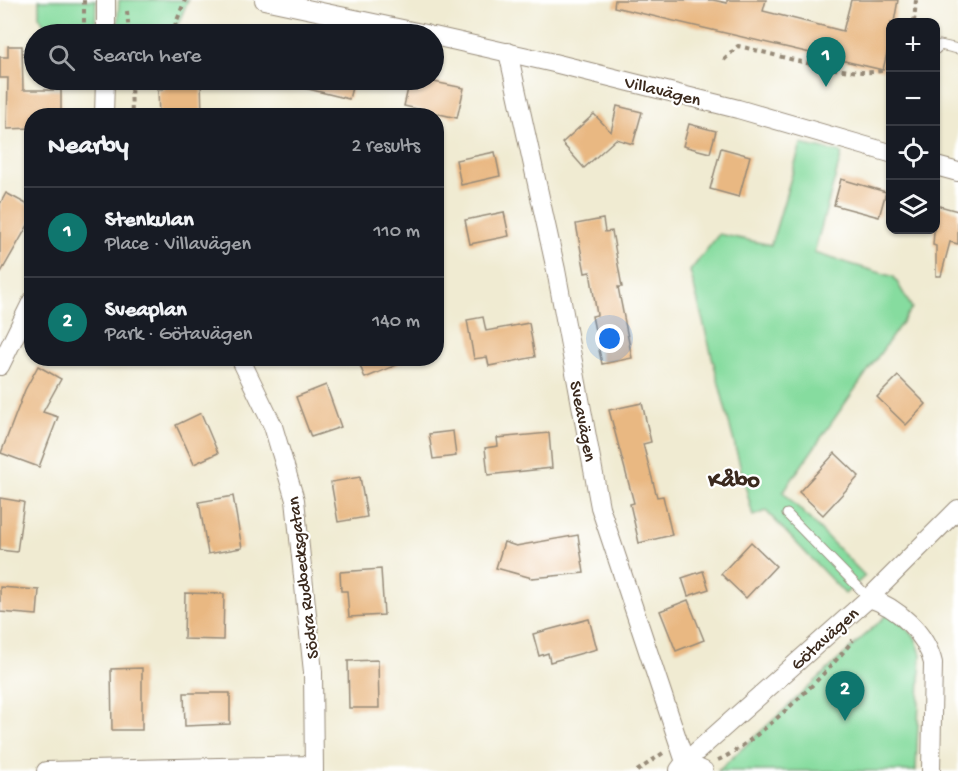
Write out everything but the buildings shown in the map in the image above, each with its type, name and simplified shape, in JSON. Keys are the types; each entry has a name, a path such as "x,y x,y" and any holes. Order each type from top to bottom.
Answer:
{"street":[{"path":"105,24 106,0"},
{"path":"264,0 378,24"},
{"name":"Villavägen","path":"444,38 738,109 886,152"},
{"name":"Sveavägen","path":"508,52 556,270 600,507 682,766"},
{"path":"104,108 105,90"},
{"path":"940,167 958,172"},
{"path":"0,366 24,317"},
{"name":"Södra Rudbecksgatan","path":"244,366 273,426 295,500 313,672 314,768"},
{"name":"Götavägen","path":"663,771 682,766 869,598 958,509"},
{"path":"869,598 884,603 921,634 930,648 933,663 931,771"},
{"path":"682,766 704,771"},
{"path":"46,771 314,768"}],"lane":[{"path":"940,45 958,49"},
{"path":"787,514 869,598"}],"path":[{"path":"84,0 84,24"},
{"path":"176,24 185,0"},
{"path":"914,18 916,0"},
{"path":"127,2 128,24"},
{"path":"724,60 738,45 848,71 880,73 886,70"},
{"path":"131,90 132,108"}],"green space":[{"path":"39,0 96,0 95,24 44,24 39,16"},
{"path":"119,0 188,0 178,24 118,24"},
{"path":"801,144 842,153 814,253 894,277 912,308 783,492 865,576 845,594 766,511 753,516 690,271 719,234 771,245"},
{"path":"890,612 915,637 921,654 916,771 718,771"}],"place":[{"name":"Stenkulan","path":"826,87"},
{"name":"Sveaplan","path":"845,721"}],"district":[{"name":"Kåbo","path":"734,478"}]}
